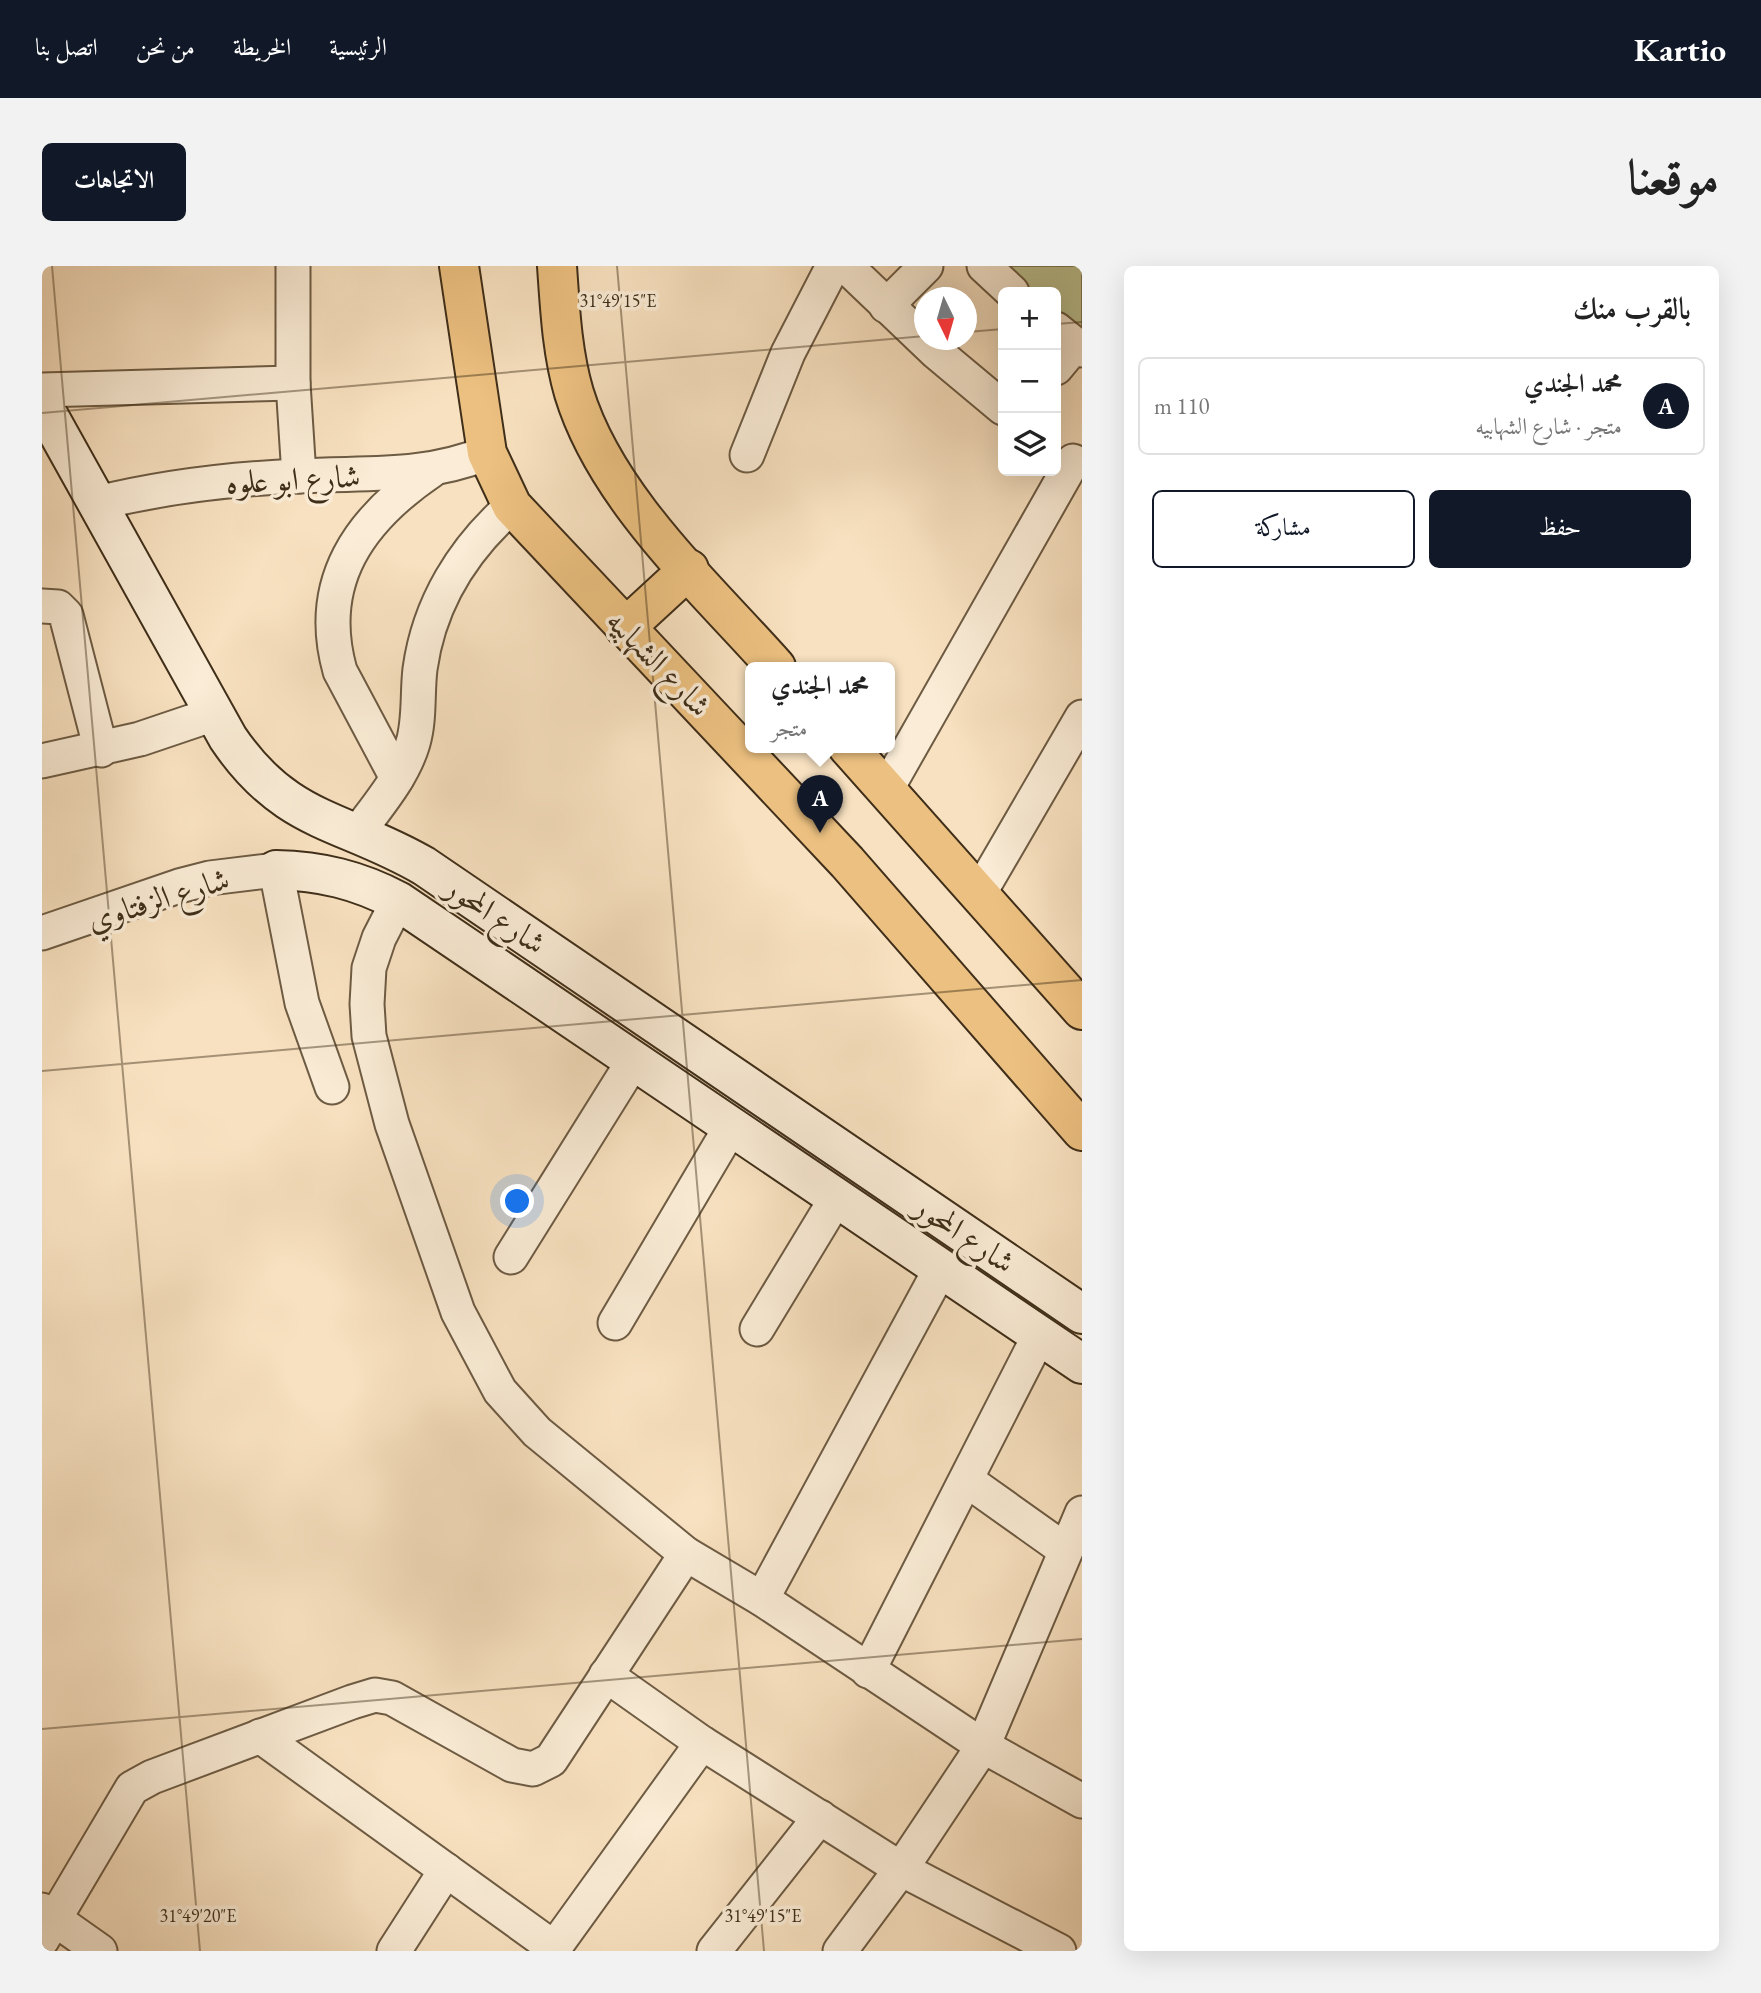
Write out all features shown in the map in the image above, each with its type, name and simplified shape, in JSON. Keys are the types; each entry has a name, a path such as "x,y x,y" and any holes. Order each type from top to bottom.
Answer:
{"highway":[{"name":"شارع الشهابيه","path":"459,266 487,453 512,506 847,862 1082,1131"},
{"path":"557,266 567,365 584,420 623,493 772,662"},
{"path":"625,628 690,569"},
{"path":"853,753 1082,1010"}],"main road":[{"name":"شارع المحور","path":"42,404 214,714 244,762 264,783 310,816 357,834 424,866 1082,1314"},
{"name":"شارع المحور","path":"276,870 301,870 351,880 398,901 1082,1364"},
{"path":"630,1058 651,1021"}],"street":[{"path":"293,266 293,383 299,476"},
{"path":"747,455 784,362 833,266"},
{"path":"846,266 886,306 998,404"},
{"path":"886,306 926,266"},
{"path":"984,266 1007,287"},
{"path":"42,390 293,383"},
{"name":"شارع ابو علوه","path":"97,503 198,484 299,476 395,475 433,470 487,453"},
{"path":"886,790 1070,459"},
{"path":"397,778 340,671 334,652 332,612 341,573 362,535 394,499 433,470"},
{"path":"357,834 397,778 413,744 422,659 438,605 472,547 512,506"},
{"path":"42,606 58,607 66,615 101,750"},
{"path":"42,761 101,750 214,714"},
{"path":"979,894 1082,716"},
{"path":"276,870 302,1003 332,1087"},
{"name":"شارع الزفتاوي","path":"42,933 179,886 210,878 276,870"},
{"path":"398,901 379,938 369,968 369,1036 392,1124 458,1312 500,1391 537,1432 686,1554 762,1599 983,1746 1082,1801"},
{"path":"511,1257 630,1058"},
{"path":"615,1323 732,1125"},
{"path":"757,1329 837,1197"},
{"path":"762,1599 941,1268"},
{"path":"868,1671 968,1481 1039,1336"},
{"path":"968,1481 1065,1550"},
{"path":"840,1951 901,1869 983,1746 1082,1513"},
{"path":"100,1951 46,1923 132,1788 260,1736 375,1695 392,1698 512,1765 533,1769 551,1760 686,1554"},
{"path":"606,1675 702,1743 901,1869 1038,1946"},
{"path":"260,1736 553,1949 702,1743"},
{"path":"714,1951 820,1817"},
{"path":"394,1951 446,1870"}],"green space":[{"path":"995,266 1082,266 1082,342 1061,323 1061,287 1018,287"}],"place":[{"name":"محمد الجندي","path":"820,833"}]}
